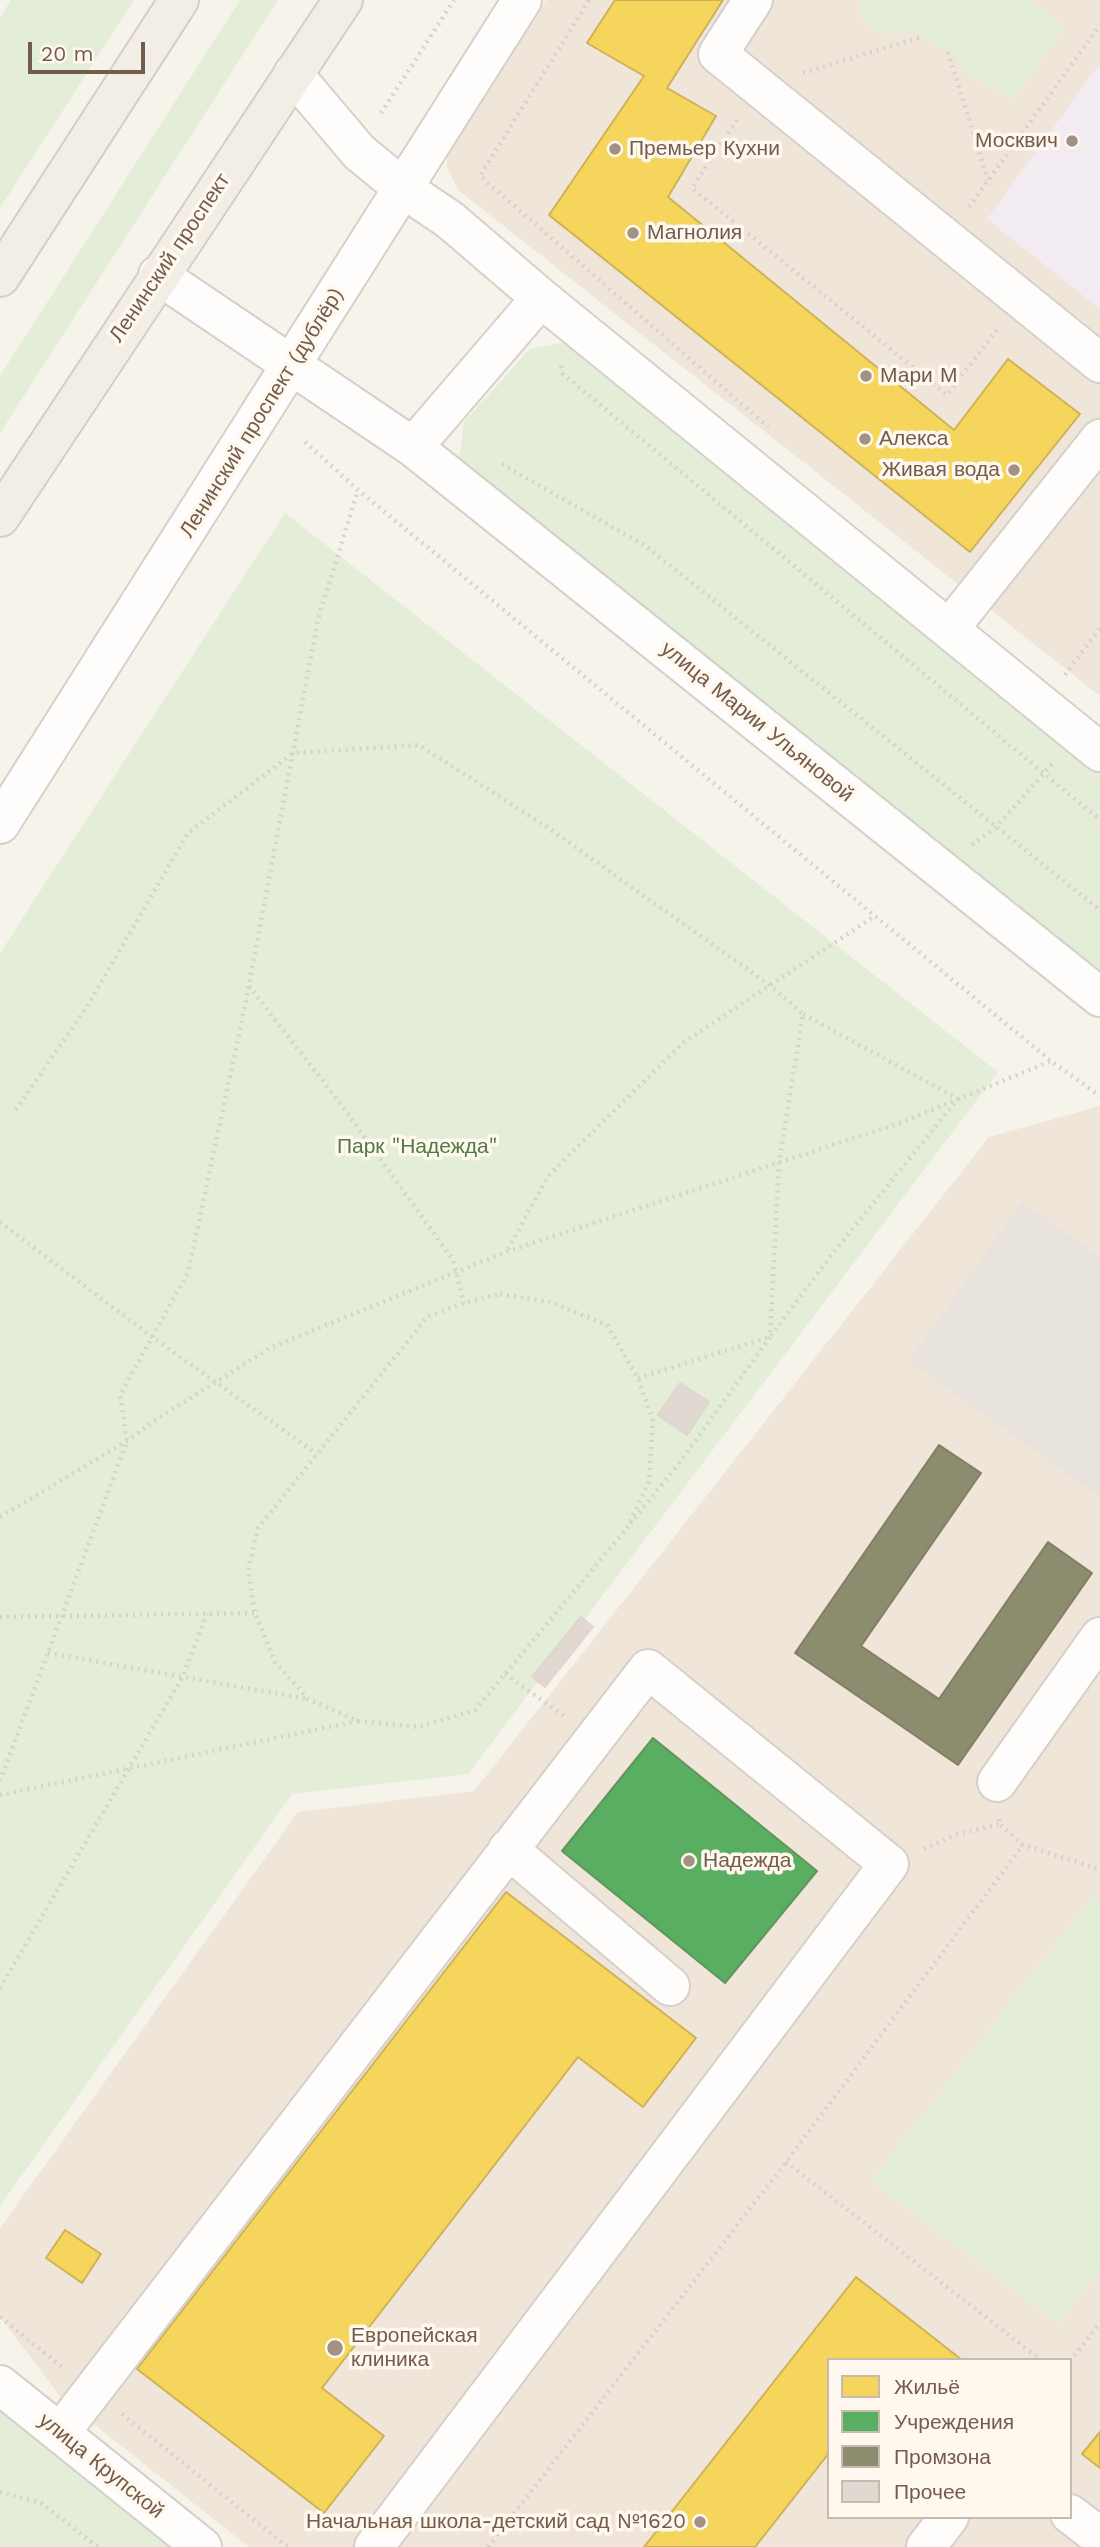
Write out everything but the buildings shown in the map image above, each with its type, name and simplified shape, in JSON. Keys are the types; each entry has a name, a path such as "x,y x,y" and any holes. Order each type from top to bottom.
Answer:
{"main road":[{"path":"0,277 179,0"},
{"name":"Ленинский проспект","path":"0,517 158,275 343,0"}],"street":[{"name":"Ленинский проспект (дублёр)","path":"0,824 292,367 522,0"},
{"path":"753,0 718,54 1100,363"},
{"path":"293,74 359,152 404,189 450,220 541,298 1089,743"},
{"name":"улица Марии Ульяновой","path":"158,275 292,367 338,393 413,447 1100,997"},
{"path":"413,447 541,298"},
{"path":"949,629 1100,439"},
{"path":"998,1782 1100,1637"},
{"path":"60,2433 648,1669 889,1864 374,2547"},
{"path":"508,1849 670,1986"},
{"name":"улица Крупской","path":"0,2385 202,2547"},
{"path":"1072,2516 1100,2537"},
{"path":"926,2547 947,2519"}],"path":[{"path":"381,113 454,0"},
{"path":"480,176 589,0"},
{"path":"946,239 1100,24"},
{"path":"922,37 759,86 692,188 947,395 1022,300"},
{"path":"948,52 988,180"},
{"path":"559,361 563,374 1100,820"},
{"path":"305,442 358,490 1051,1061 1100,1096"},
{"path":"495,460 648,547 1100,910"},
{"path":"0,1782 127,1441 120,1395 188,1273 249,986 318,619 358,490"},
{"path":"1062,678 1100,628"},
{"path":"940,869 996,827 1044,773 1089,743"},
{"path":"16,1110 88,1005 188,833 293,752 419,745 547,827 771,986 803,1014 958,1099"},
{"path":"508,1251 548,1176 684,1042 875,916"},
{"path":"249,986 351,1118 453,1261 464,1303"},
{"path":"770,1337 779,1162 803,1014"},
{"path":"0,1517 127,1441 270,1348 508,1251 901,1123 1051,1061"},
{"path":"0,1795 358,1721 418,1727 475,1710 677,1466 833,1253 958,1099"},
{"path":"0,1222 152,1337 317,1454"},
{"path":"309,1699 275,1662 256,1613 248,1570 258,1528 427,1317 464,1303 500,1294 550,1302 607,1325 638,1378 653,1421 649,1482 627,1528"},
{"path":"638,1378 770,1337"},
{"path":"0,1617 256,1613"},
{"path":"0,1988 182,1678 207,1614"},
{"path":"48,1653 309,1699 358,1721"},
{"path":"505,1674 594,1738"},
{"path":"889,1864 955,1835 999,1825 1023,1845 1100,1869"},
{"path":"488,2547 786,2162 1023,1845"},
{"path":"786,2162 1038,2358"},
{"path":"0,2317 288,2547"},
{"path":"1072,2358 1100,2323"},
{"path":"0,2492 41,2503 98,2547"}],"shaded area":[{"path":"546,0 1100,0 1100,696 458,190 447,167 447,155"},
{"name":"Москвич","path":"1100,63 1100,309 987,219"},
{"path":"1100,1106 1100,2547 249,2547 62,2399 0,2317 0,2228 298,1812 474,1791 989,1137"},
{"path":"1022,1202 1100,1257 1100,1497 909,1361"}],"green space":[{"path":"11,0 134,0 0,208 0,17"},
{"path":"240,0 278,0 0,433 0,376"},
{"path":"858,0 1028,0 1065,27 1014,99 962,70 956,57 913,32 880,34 862,19"},
{"path":"574,341 1100,760 1100,985 458,474 464,422 530,349"},
{"name":"Парк \"Надежда\"","path":"285,513 998,1072 468,1774 292,1794 0,2206 0,953"},
{"path":"1093,1896 1100,1901 1100,2270 1058,2324 872,2181"},
{"path":"0,2406 177,2547 0,2547"}],"place":[{"name":"Москвич","path":"1072,141"},
{"name":"Премьер Кухни","path":"615,149"},
{"name":"Магнолия","path":"633,233"},
{"name":"Мари М","path":"866,376"},
{"name":"Алекса","path":"865,439"},
{"name":"Живая вода","path":"1014,470"},
{"name":"Надежда","path":"689,1861"},
{"name":"Европейская клиника","path":"335,2348"},
{"name":"Начальная школа-детский сад №1620","path":"700,2522"}]}
